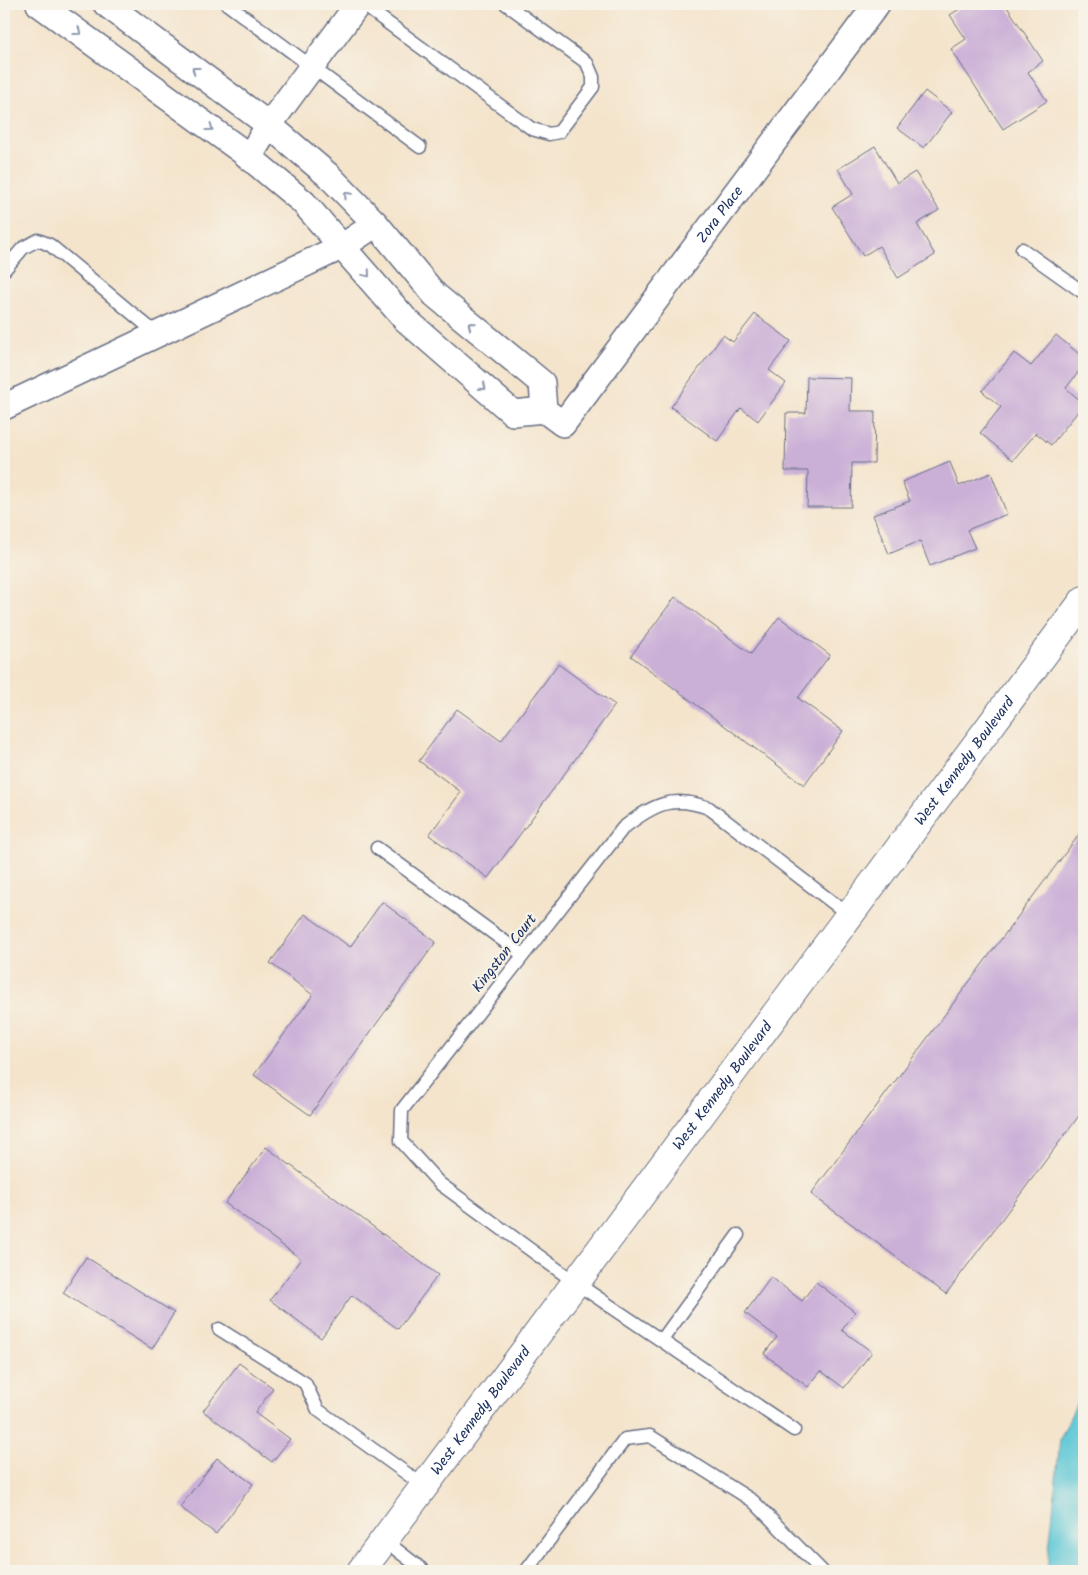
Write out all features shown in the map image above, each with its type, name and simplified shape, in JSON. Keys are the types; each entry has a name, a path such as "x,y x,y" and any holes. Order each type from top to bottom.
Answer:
{"main road":[{"name":"West Kennedy Boulevard","path":"361,1571 1084,600"}],"street":[{"path":"39,4 249,157 303,202 405,319 513,413 553,417 542,383 435,295 376,224 328,176 269,125 106,4"},
{"path":"249,157 269,125 360,4"},
{"name":"Zora Place","path":"553,417 877,4"},
{"path":"4,407 343,246 376,224"}],"lane":[{"path":"228,4 420,147"},
{"path":"360,4 532,130 549,134 560,132 593,87 593,77 587,64 506,4"},
{"path":"4,270 23,248 38,240 50,245 157,334"},
{"path":"1022,249 1084,293"},
{"name":"Kingston Court","path":"794,1430 576,1283 439,1183 401,1141 402,1110 622,828 646,810 673,800 690,801 709,808 849,915"},
{"path":"377,848 523,955"},
{"path":"662,1340 738,1235"},
{"path":"219,1329 304,1383 318,1410 424,1486"},
{"path":"526,1571 625,1439 650,1436 753,1501 822,1571"},
{"path":"384,1540 424,1571"}],"water":[{"path":"1084,1387 1084,1571 1047,1571 1060,1439"}],"building":[{"path":"967,4 1005,4 1043,61 1028,72 1047,101 1003,129 951,49 966,39 950,15"},
{"path":"925,91 952,112 924,148 897,128"},
{"path":"875,146 897,183 915,172 939,210 917,224 935,255 898,278 879,246 863,256 832,207 853,194 838,169"},
{"path":"755,314 791,341 769,370 786,383 758,421 741,408 717,441 671,407 723,335 733,342"},
{"path":"1056,335 1084,358 1084,365 1066,388 1084,404 1051,445 1036,433 1013,460 980,433 1001,407 982,391 1014,353 1031,366"},
{"path":"807,377 851,378 850,411 875,411 874,463 852,463 851,507 807,507 808,471 785,471 786,413 806,413"},
{"path":"950,462 959,486 991,473 1007,514 967,530 975,548 930,566 920,541 889,554 873,515 910,501 902,482"},
{"path":"675,597 751,654 779,617 830,655 798,698 843,731 804,785 631,656"},
{"path":"558,664 615,705 488,878 429,835 461,792 419,761 457,709 501,741"},
{"path":"1084,828 1084,1109 946,1294 811,1194"},
{"path":"382,902 436,942 310,1115 254,1075 313,995 270,963 305,914 350,947"},
{"path":"266,1147 438,1275 398,1329 352,1295 321,1338 270,1300 301,1259 225,1203"},
{"path":"86,1257 174,1313 152,1349 63,1293"},
{"path":"771,1277 802,1301 816,1282 855,1312 842,1330 872,1352 844,1388 821,1371 808,1387 764,1354 777,1337 745,1313"},
{"path":"239,1363 273,1388 255,1413 290,1439 272,1462 203,1411"},
{"path":"217,1458 253,1484 216,1534 180,1507"}]}
